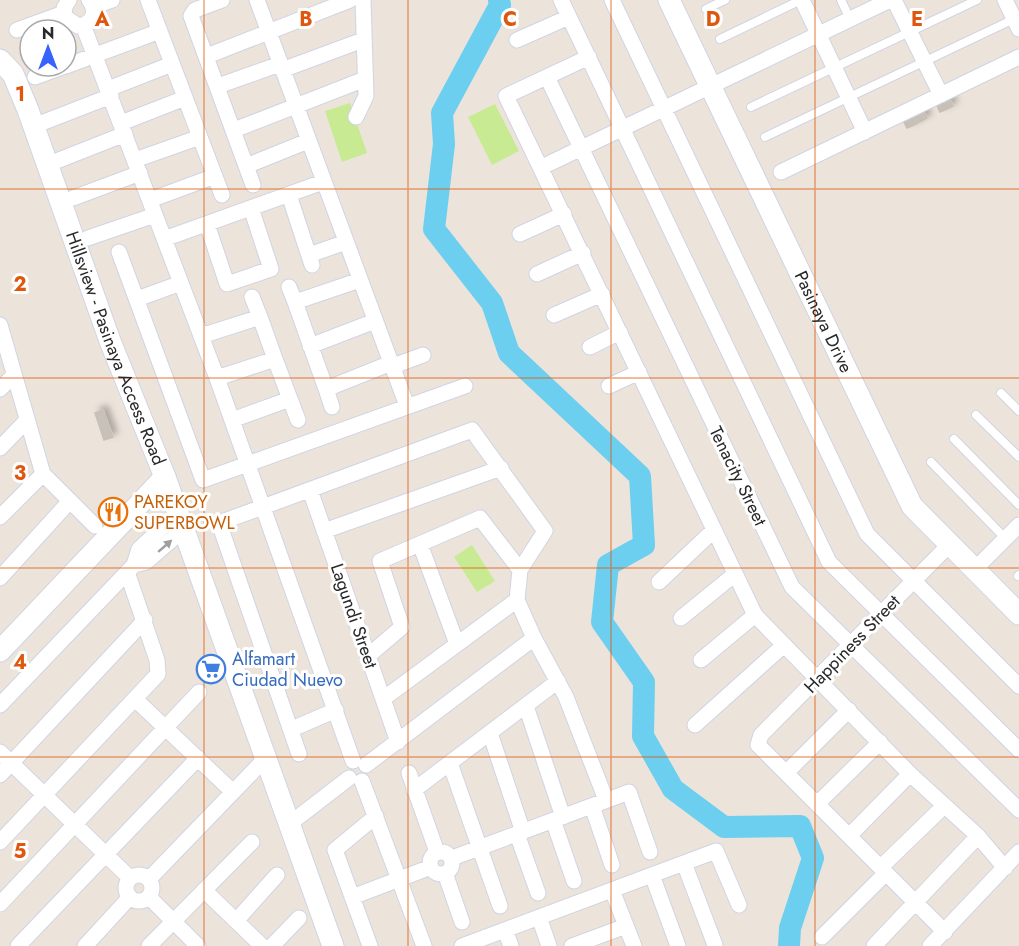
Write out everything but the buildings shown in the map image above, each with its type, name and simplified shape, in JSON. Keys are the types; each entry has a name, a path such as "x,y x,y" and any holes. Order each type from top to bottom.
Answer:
{"street":[{"path":"83,25 93,16 91,4 112,0"},
{"path":"148,0 222,195"},
{"path":"222,0 192,12 253,185"},
{"path":"257,0 407,406"},
{"path":"207,56 350,0"},
{"path":"356,117 366,101 363,0"},
{"path":"561,0 830,562 1019,750"},
{"path":"612,0 867,534 1019,686"},
{"name":"Pasinaya Drive","path":"669,0 912,506 1019,614"},
{"path":"801,0 865,132"},
{"path":"1005,0 1017,24"},
{"path":"542,167 885,1 910,32 941,95"},
{"path":"17,30 66,6 68,22 83,25"},
{"path":"518,40 569,17"},
{"path":"83,25 264,506 336,710 355,771 376,816 424,946"},
{"path":"78,61 160,31"},
{"path":"218,86 363,40"},
{"path":"589,57 507,96 755,615 910,774 978,836 1005,867"},
{"path":"782,172 1019,57"},
{"name":"Hillsview - Pasinaya Access Road","path":"0,60 13,74 19,87 110,341 165,477 333,946"},
{"path":"44,122 172,64"},
{"name":"Tenacity Street","path":"547,77 792,587 1019,810"},
{"path":"234,130 365,79"},
{"path":"59,160 185,98"},
{"path":"73,198 200,137"},
{"path":"246,166 308,141"},
{"path":"150,200 215,176"},
{"path":"164,238 323,183"},
{"path":"289,195 311,260 346,242"},
{"path":"207,224 227,284 271,268 250,208"},
{"path":"520,234 564,214"},
{"path":"88,238 155,215"},
{"path":"119,252 203,480 465,386"},
{"path":"537,274 583,254"},
{"path":"295,302 360,280"},
{"path":"137,300 181,283"},
{"path":"289,287 332,407"},
{"path":"554,315 602,294"},
{"path":"252,297 298,420"},
{"path":"201,336 260,317"},
{"path":"310,346 375,321"},
{"path":"0,325 43,474 94,526"},
{"path":"590,347 620,332"},
{"path":"326,389 423,355"},
{"path":"217,378 275,359"},
{"path":"609,386 639,372"},
{"path":"0,389 14,375"},
{"path":"232,420 290,399"},
{"path":"0,448 26,421"},
{"path":"299,754 219,523 472,430 545,531 520,570 517,600 534,638 558,681 599,803 612,866"},
{"path":"324,531 501,468"},
{"path":"0,517 43,474"},
{"path":"0,651 165,477"},
{"name":"Lagundi Street","path":"310,490 398,742"},
{"path":"0,578 69,502"},
{"path":"368,656 402,627 380,561 480,518 520,570"},
{"path":"0,705 131,569 146,562 181,521"},
{"path":"975,569 1019,525"},
{"path":"659,582 714,530"},
{"path":"420,544 458,644"},
{"name":"Happiness Street","path":"786,773 758,745 761,735 950,544"},
{"path":"0,842 156,677 159,670 131,569"},
{"path":"681,618 735,574"},
{"path":"383,699 517,600"},
{"path":"701,660 755,615"},
{"path":"0,775 145,620"},
{"path":"286,819 398,742 534,638"},
{"path":"695,725 784,645"},
{"path":"414,789 558,681"},
{"path":"0,904 199,692"},
{"path":"135,699 234,792"},
{"path":"525,706 574,881"},
{"path":"292,729 336,710"},
{"path":"849,710 786,773 945,932"},
{"path":"490,733 538,893"},
{"path":"817,804 880,742"},
{"path":"0,752 130,878"},
{"path":"18,946 198,758"},
{"path":"149,879 265,759"},
{"path":"450,763 500,906"},
{"path":"409,773 414,789 445,855 452,867 445,873 437,873 431,867 431,858 445,855 480,848 629,792 650,852"},
{"path":"850,835 910,774"},
{"path":"822,937 944,806"},
{"path":"370,946 335,850 376,816"},
{"path":"874,946 917,904 978,836"},
{"path":"149,946 252,842"},
{"path":"462,946 716,851 739,905"},
{"path":"930,946 1019,852"},
{"path":"684,863 717,944"},
{"path":"352,897 431,867"},
{"path":"445,873 462,922"},
{"path":"138,874 149,879 152,886 149,897 140,901 130,897 126,887 130,878 138,874"},
{"path":"236,921 277,875"},
{"path":"652,875 678,946"},
{"path":"204,890 262,946"},
{"path":"612,890 634,946"},
{"path":"85,946 130,897"},
{"path":"149,897 198,946"},
{"path":"539,917 549,946"},
{"path":"272,946 299,918"},
{"path":"572,946 626,926"},
{"path":"505,930 511,946"}],"lane":[{"path":"706,9 725,0"},
{"path":"720,39 801,0"},
{"path":"841,0 850,19"},
{"path":"752,107 977,0"},
{"path":"765,137 924,62 1017,24"},
{"path":"1000,393 1019,411"},
{"path":"976,415 1019,458"},
{"path":"954,439 1019,505"},
{"path":"931,462 1005,538"}],"green space":[{"path":"350,103 367,153 342,162 325,111"},
{"path":"495,104 519,151 492,165 468,117"},
{"path":"472,545 495,581 477,592 454,557"}],"waterway":[{"path":"499,0 500,5 442,113 444,144 434,229 492,303 509,353 640,476 644,545 608,565 602,622 644,682 643,736 673,789 724,827 800,826 813,858 790,928 789,946"}],"place":[{"name":"PAREKOY SUPERBOWL","path":"113,512"},
{"name":"Alfamart Ciudad Nuevo","path":"211,669"}]}
